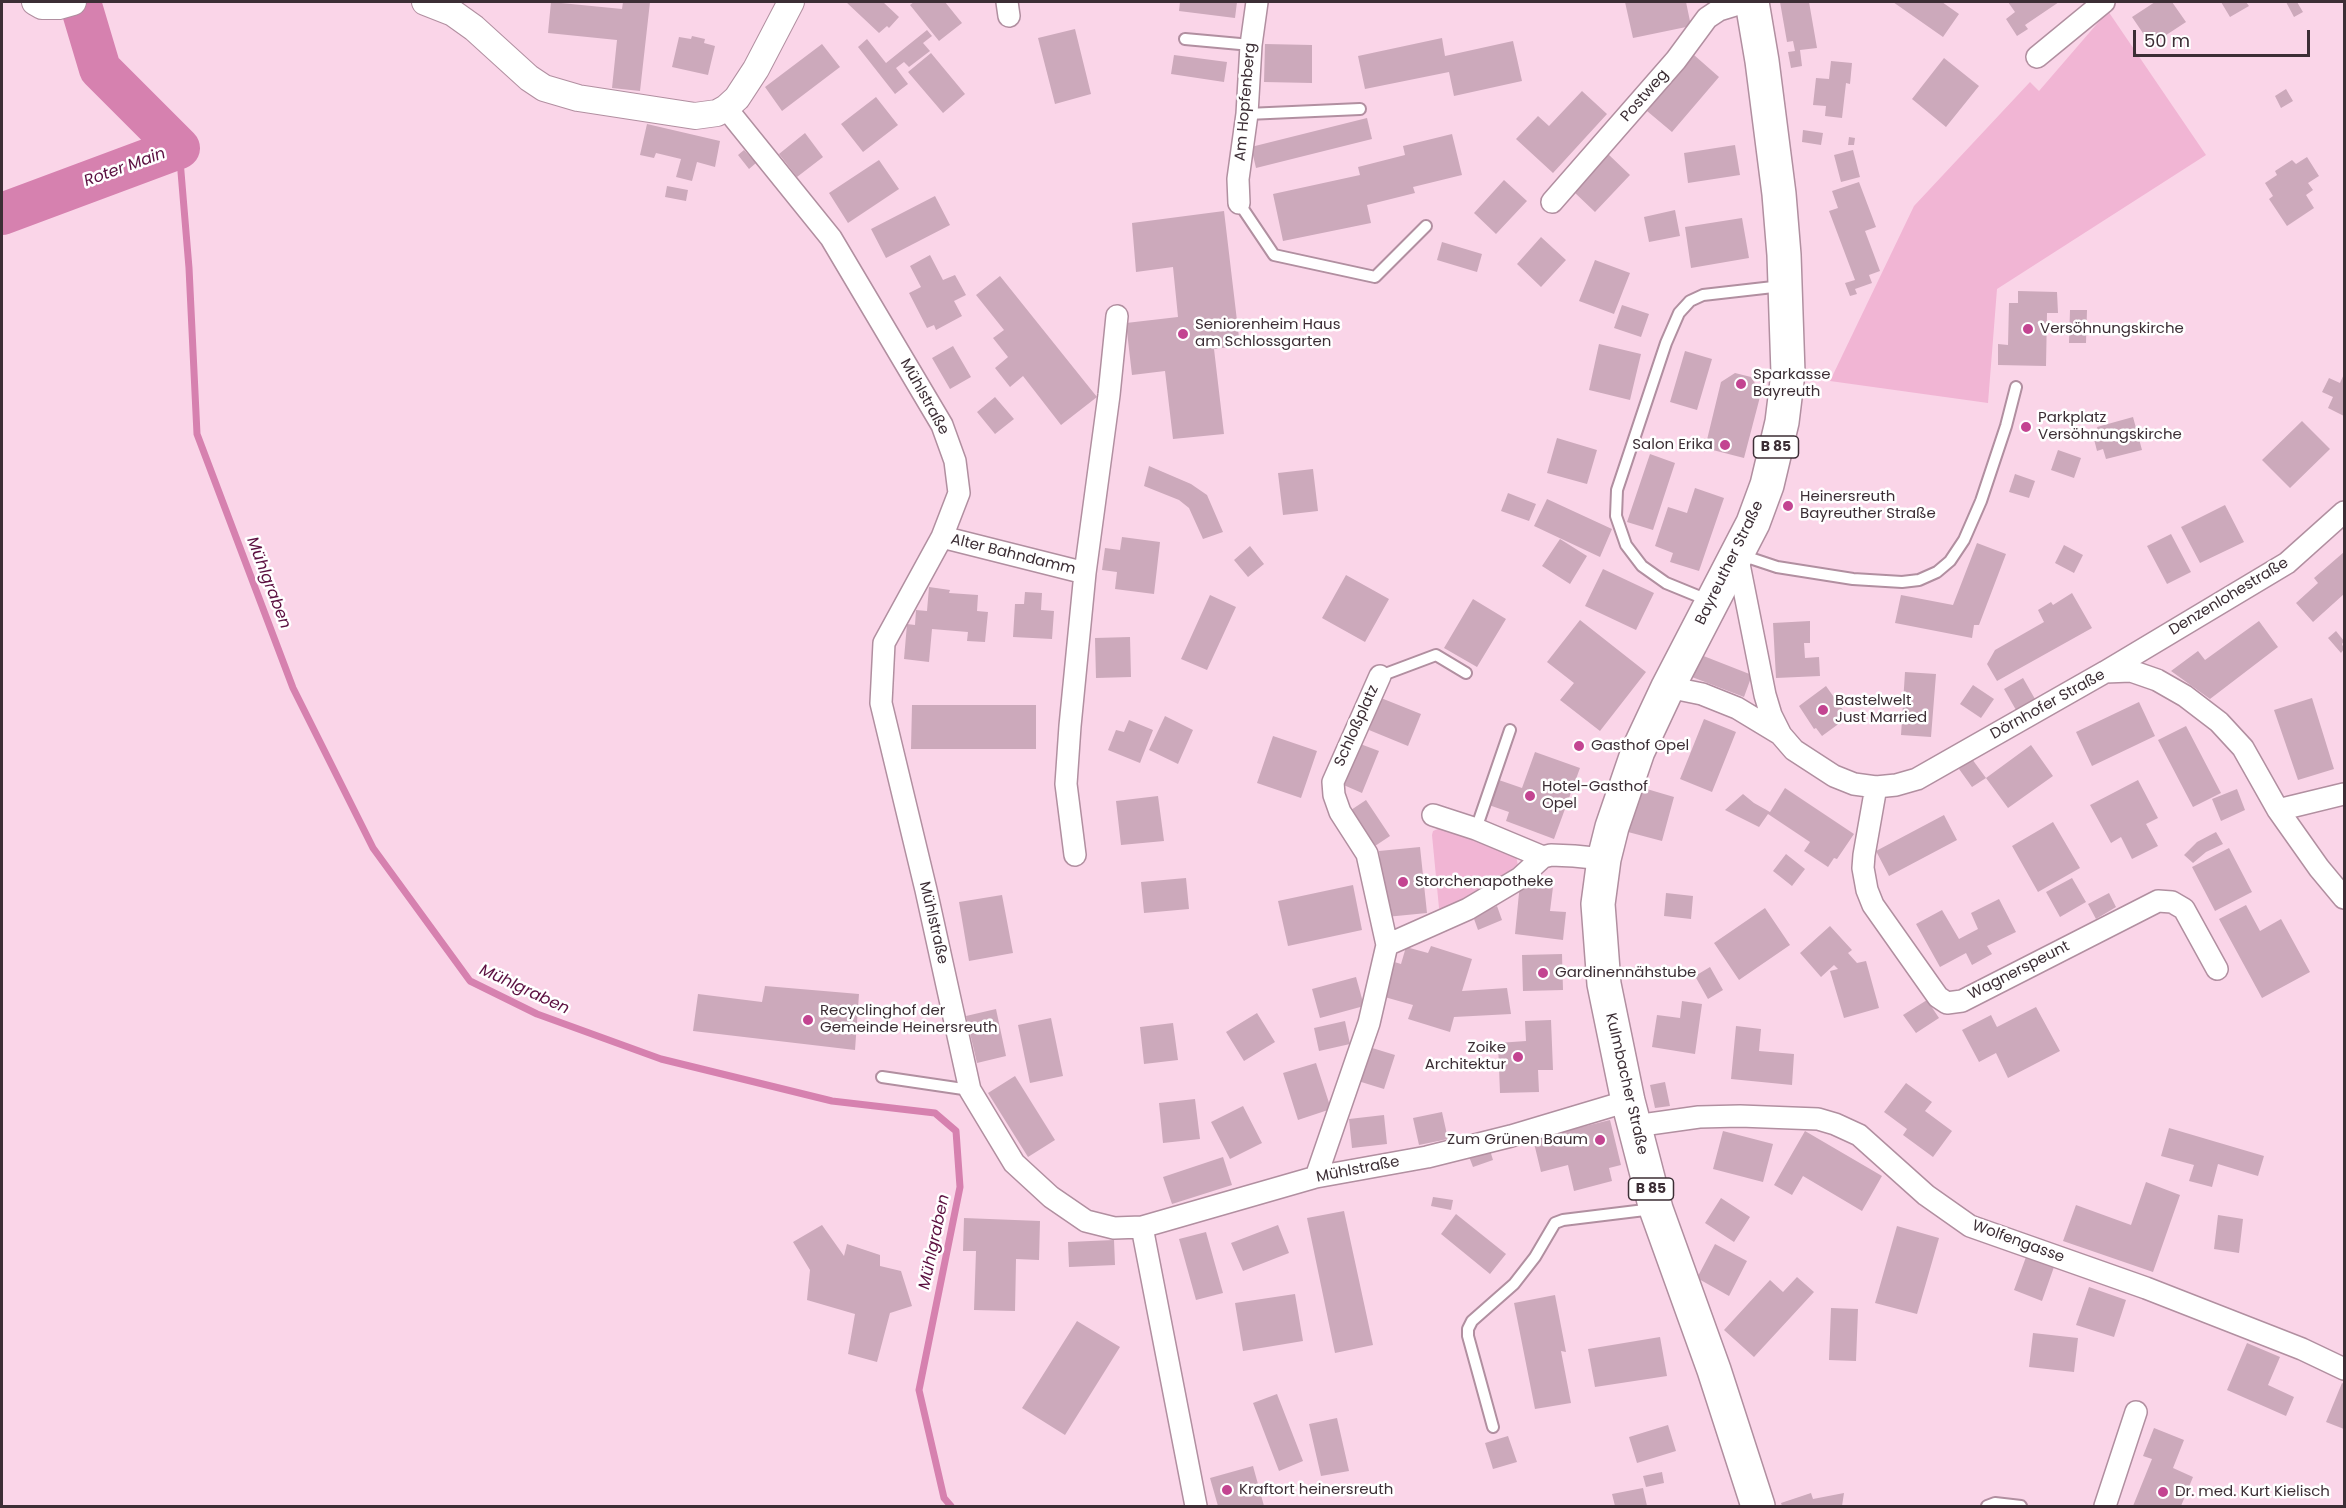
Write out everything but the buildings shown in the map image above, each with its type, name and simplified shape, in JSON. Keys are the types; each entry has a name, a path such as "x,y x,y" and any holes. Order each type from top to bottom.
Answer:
{"main road":[{"name":"Bayreuther Straße","path":"1604,859 1624,789 1638,751 1668,687 1753,523 1767,485 1782,422 1788,373 1786,286 1779,194 1752,2"},
{"name":"Kulmbacher Straße","path":"1604,859 1598,904 1599,939 1604,984 1632,1113 1656,1209 1714,1370 1758,1506"}],"street":[{"path":"425,2 453,13 474,28 529,78 559,94 695,116 717,113 726,108 744,89 791,2"},
{"name":"Am Hopfenberg","path":"1239,203 1238,179 1247,114 1251,45 1257,2"},
{"name":"Postweg","path":"1552,202 1676,60 1707,18 1719,10 1745,2"},
{"path":"2037,57 2104,2"},
{"name":"Mühlstraße","path":"726,108 831,238 942,425 955,461 959,493 942,537 884,643 881,703 926,890 970,1090 1014,1163 1051,1197 1086,1221 1114,1228 1142,1227 1316,1177 1427,1157 1511,1136 1632,1113"},
{"path":"1075,855 1066,784 1070,726 1085,573 1117,316"},
{"name":"Denzenlohestraße","path":"2105,672 2287,563 2344,512"},
{"name":"Alter Bahndamm","path":"942,537 1085,573"},
{"name":"Dörnhofer Straße","path":"1737,554 1771,715 1781,735 1794,750 1834,776 1854,784 1876,788 1896,785 1917,778 2105,672 2131,671 2170,686 2204,708 2243,748 2278,810 2319,868 2344,898"},
{"name":"Schloßplatz","path":"1316,1177 1369,1023 1387,945 1366,854 1340,812 1334,795 1333,782 1380,676"},
{"name":"Dörnhofer Straße","path":"1668,687 1702,694 1737,708 1781,735"},
{"name":"Wagnerspeunt","path":"1876,788 1864,855 1863,868 1867,890 1873,904 1938,997 1947,1003 1962,1001 2158,901 2172,902 2184,909 2217,969"},
{"path":"2278,810 2344,794"},
{"path":"1433,815 1476,829 1543,857 1574,856 1604,859"},
{"path":"1387,945 1468,909 1520,878 1543,857"},
{"name":"Wolfengasse","path":"1632,1113 1699,1117 1818,1119 1841,1126 1859,1135 1926,1195 1970,1226 2146,1288 2301,1349 2344,1369"},
{"path":"1142,1227 1196,1506"},
{"path":"2105,1506 2136,1412"}],"lane":[{"path":"1185,39 1251,45"},
{"path":"1247,114 1360,109"},
{"path":"1239,203 1274,255 1375,277 1426,226"},
{"path":"1713,602 1666,583 1641,566 1626,545 1616,516 1617,490 1666,343 1679,314 1690,301 1703,295 1786,286"},
{"path":"1737,554 1777,567 1853,579 1902,582 1919,580 1937,572 1950,561 1964,540 1981,501 2006,426 2016,387"},
{"path":"1380,676 1436,655 1466,673"},
{"path":"1476,829 1510,730"},
{"path":"882,1077 970,1090"},
{"path":"1493,1427 1468,1336 1468,1329 1472,1321 1514,1284 1555,1223 1563,1220 1656,1209"},
{"path":"1987,1506 1995,1503 2020,1506"}],"shaded area":[{"path":"2108,11 2206,155 1997,289 1988,403 1830,381 1914,206 2030,82 2039,91"},
{"path":"1440,828 1516,855 1518,866 1442,911 1439,908 1432,835 1433,831"}],"waterway":[{"name":"Mühlgraben","path":"2,214 179,148 100,69 80,2"},
{"name":"Mühlgraben","path":"179,148 189,268 197,434 293,688 373,848 470,981 537,1014 661,1059 832,1101 935,1113 956,1131 960,1187 919,1390 944,1498 951,1506"}],"place":[{"name":"Versöhnungskirche","path":"2028,329"},
{"name":"Seniorenheim Haus am Schlossgarten","path":"1183,334"},
{"name":"Sparkasse Bayreuth","path":"1741,384"},
{"name":"Parkplatz Versöhnungskirche","path":"2026,427"},
{"name":"Salon Erika","path":"1725,445"},
{"name":"Heinersreuth Bayreuther Straße","path":"1788,506"},
{"name":"Bastelwelt Just Married","path":"1823,710"},
{"name":"Gasthof Opel","path":"1579,746"},
{"name":"Hotel-Gasthof Opel","path":"1530,796"},
{"name":"Storchenapotheke","path":"1403,882"},
{"name":"Gardinennähstube","path":"1543,973"},
{"name":"Recyclinghof der Gemeinde Heinersreuth","path":"808,1020"},
{"name":"Zoike Architektur","path":"1518,1057"},
{"name":"Zum Grünen Baum","path":"1600,1140"},
{"name":"Kraftort heinersreuth","path":"1227,1490"},
{"name":"Dr. med. Kurt Kielisch","path":"2163,1492"}],"water label":[{"name":"Roter Main","path":"125,168"}]}
